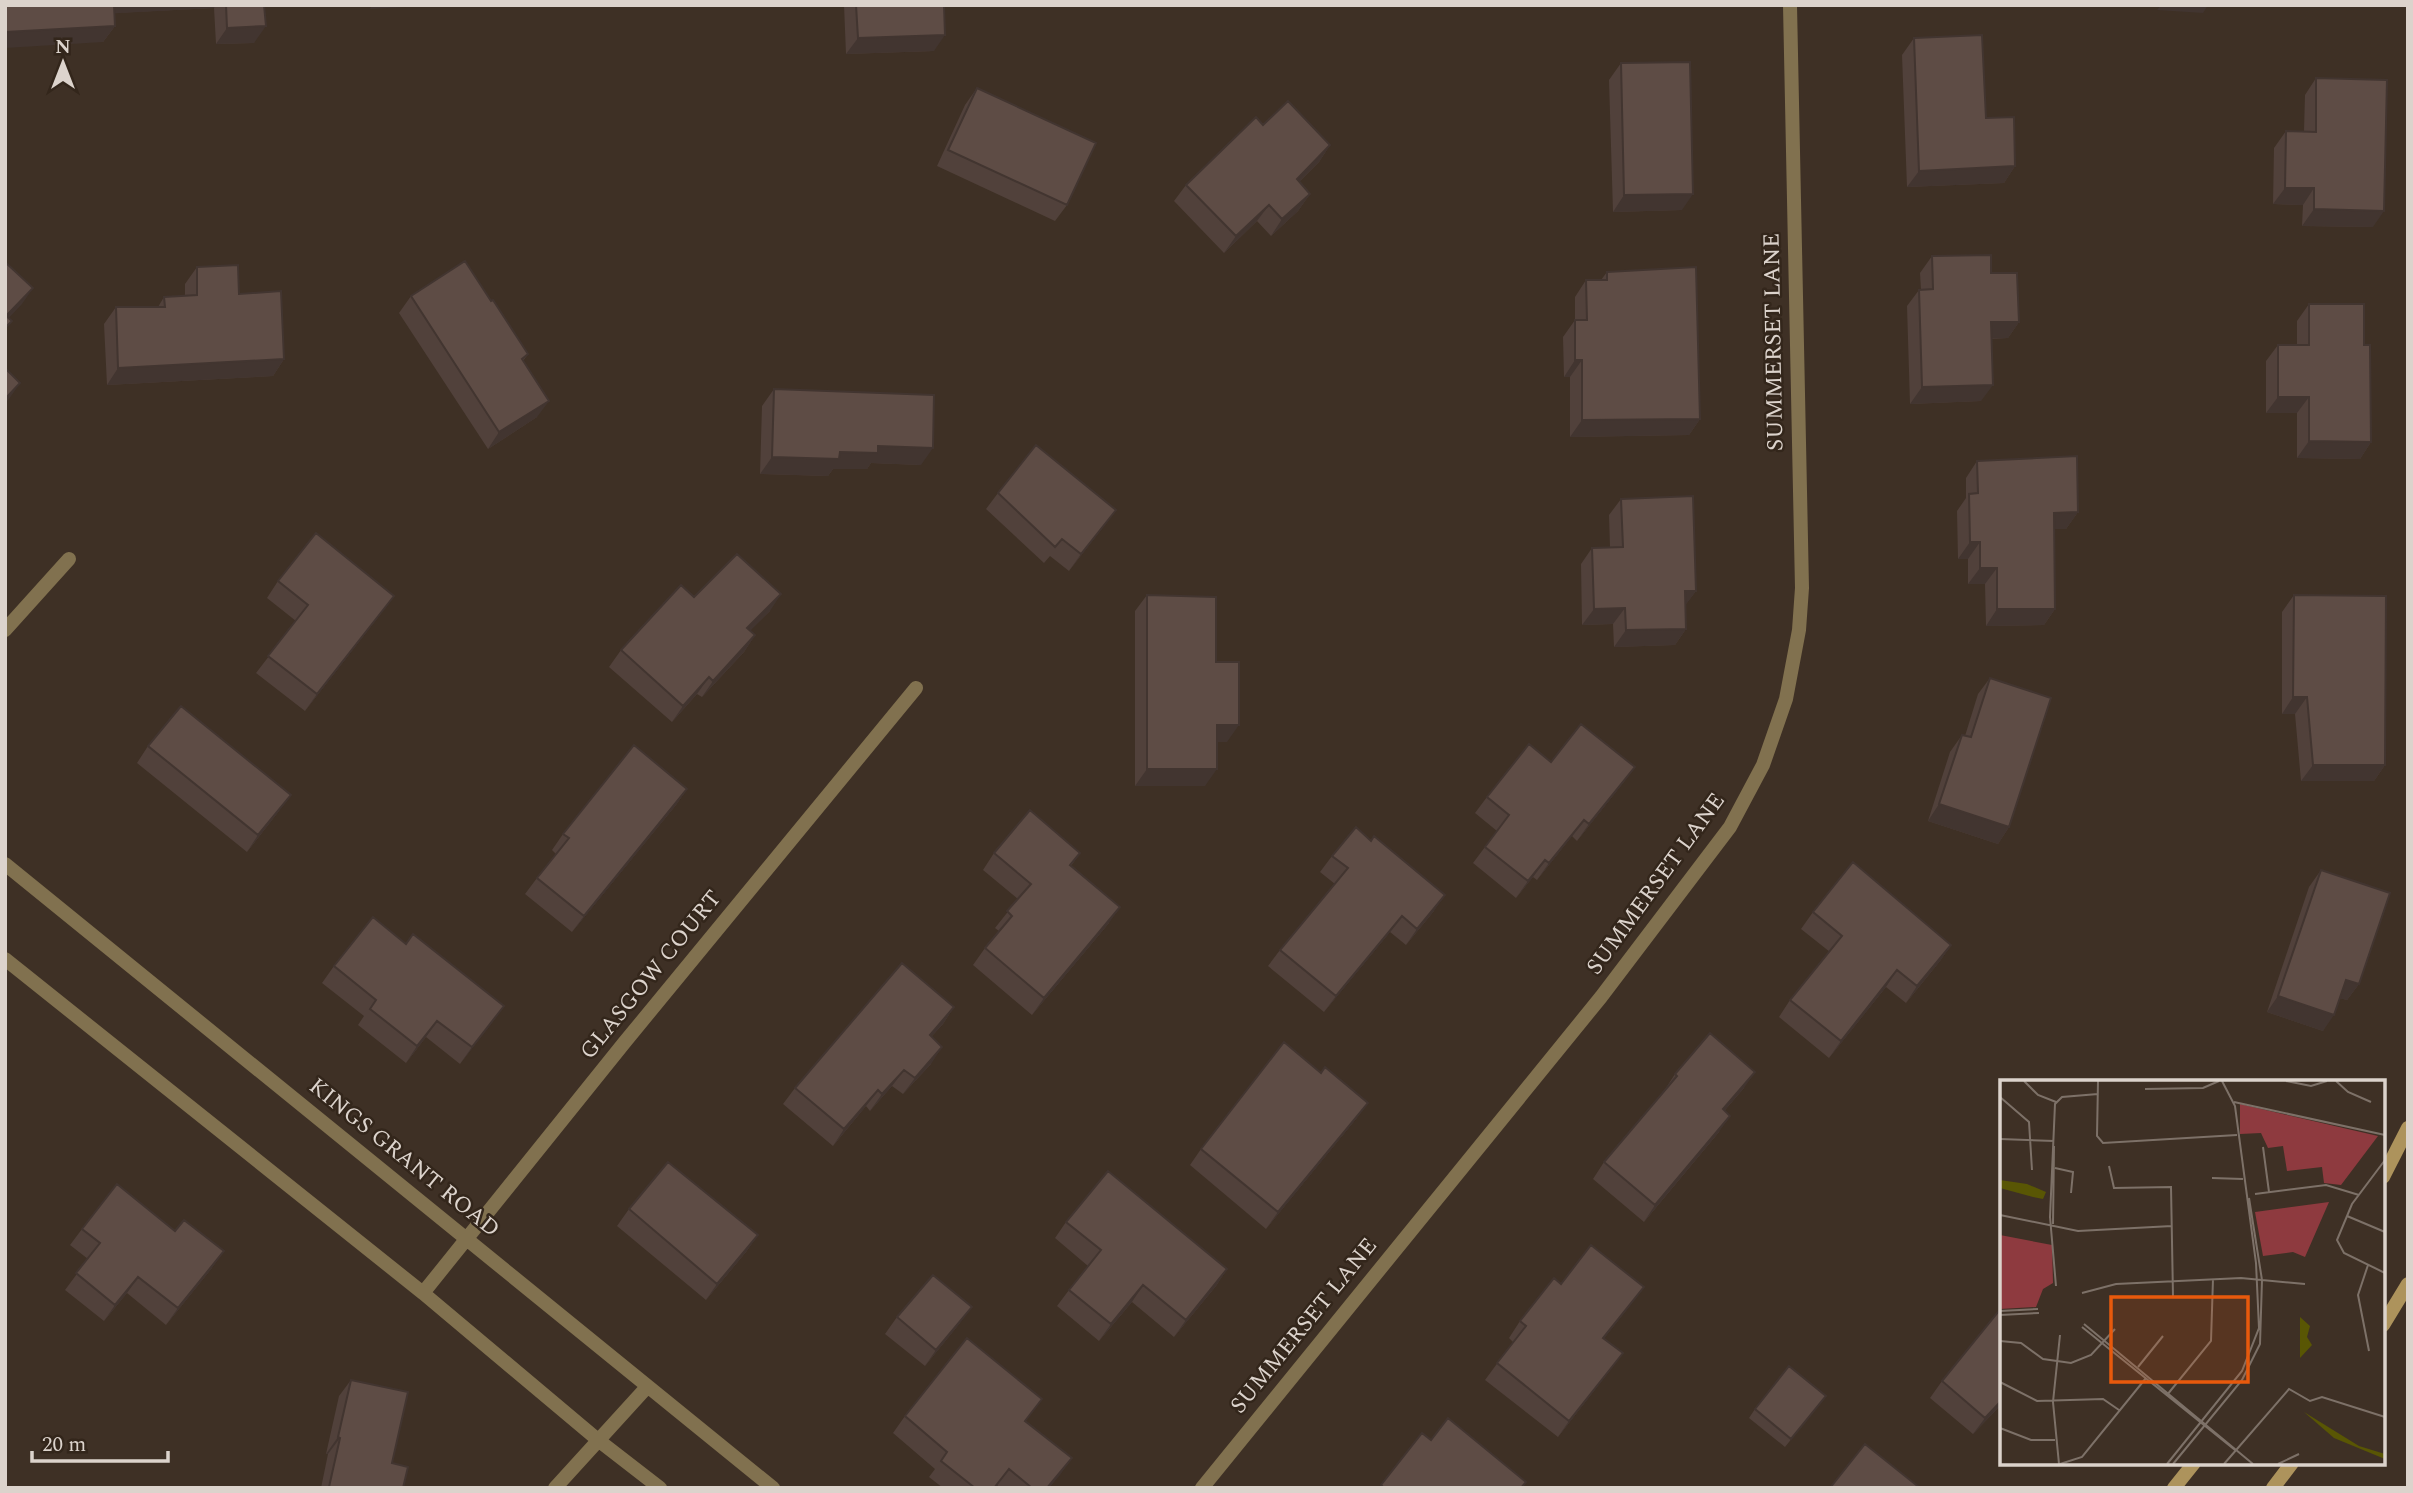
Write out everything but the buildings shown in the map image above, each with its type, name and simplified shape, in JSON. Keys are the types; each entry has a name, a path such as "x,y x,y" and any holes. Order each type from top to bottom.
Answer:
{"street":[{"name":"SUMMERSET LANE","path":"1202,1488 1601,997 1730,827 1763,765 1786,699 1799,630 1802,588 1790,5"},
{"path":"5,630 69,559"},
{"name":"GLASGOW COURT","path":"423,1293 916,688"},
{"name":"KINGS GRANT ROAD","path":"5,864 773,1488"},
{"path":"5,959 423,1293 598,1440 660,1488"},
{"path":"2385,1173 2408,1128"},
{"path":"2385,1322 2408,1284"},
{"path":"555,1488 647,1387"},
{"path":"2174,1488 2192,1465"},
{"path":"2273,1488 2290,1465"}]}
